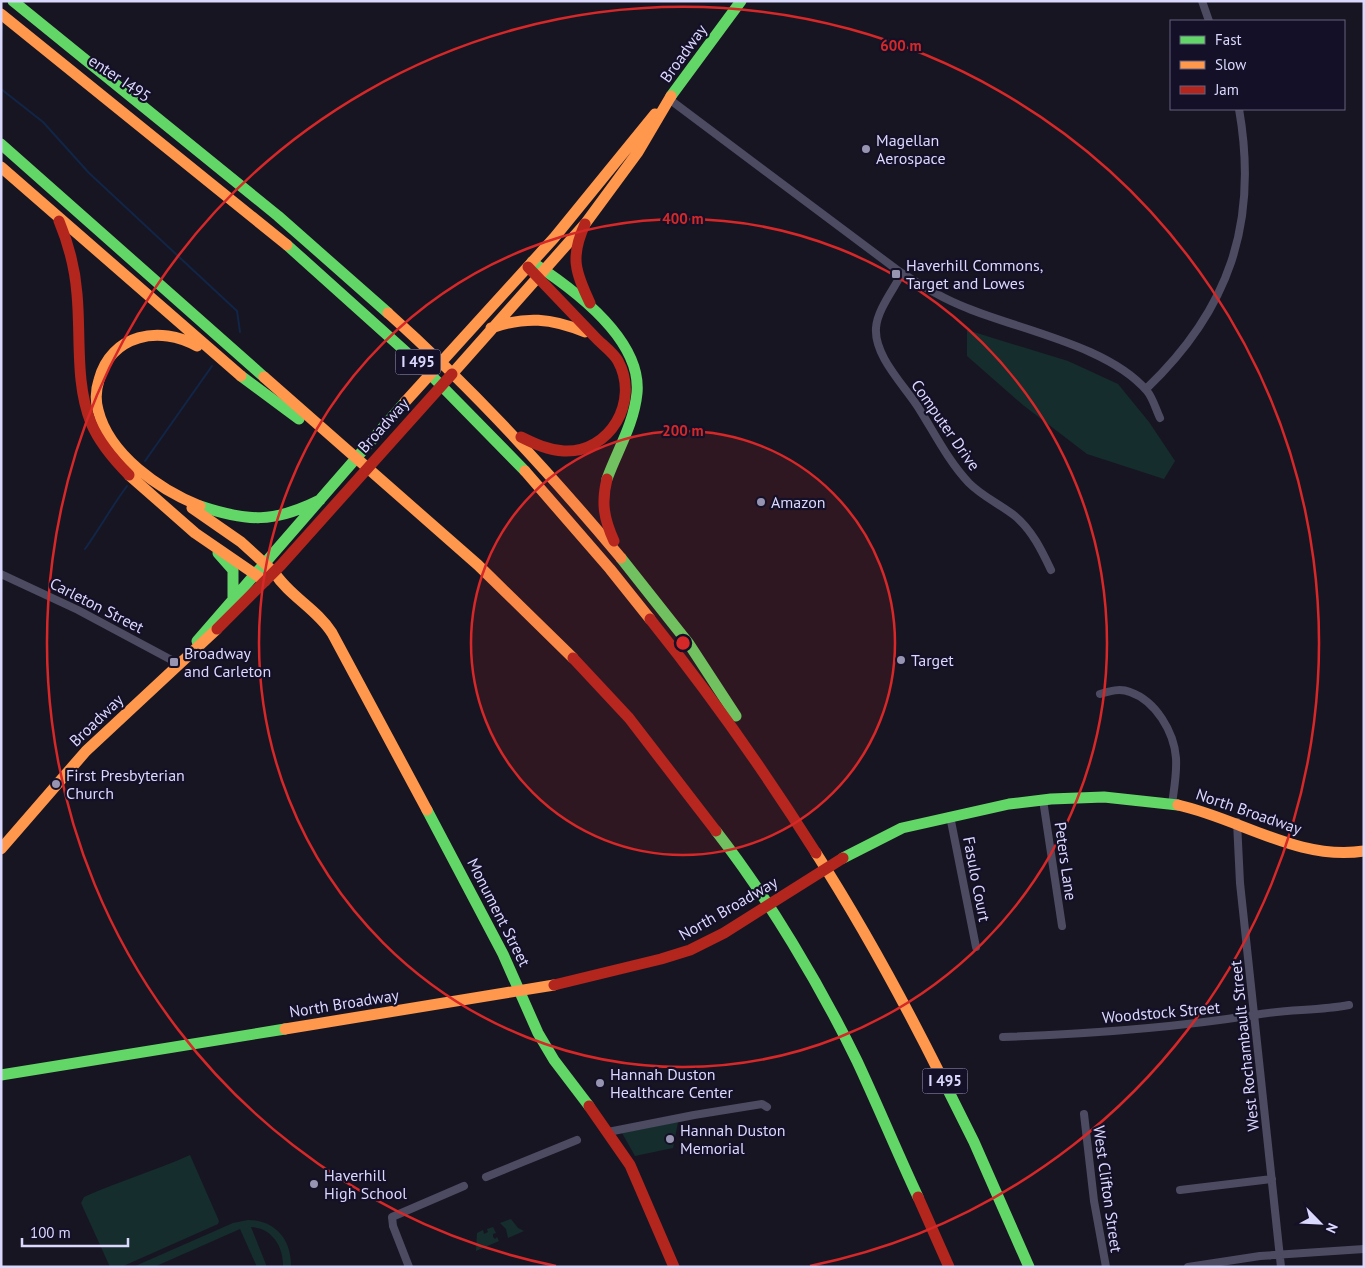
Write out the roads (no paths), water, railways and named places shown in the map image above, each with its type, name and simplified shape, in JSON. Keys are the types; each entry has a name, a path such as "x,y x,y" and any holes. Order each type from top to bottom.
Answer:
{"main road":[{"path":"12,1 312,243 398,320 508,429 619,554 706,667 747,735 768,776"},
{"name":"Broadway","path":"1,850 43,799 99,739 231,617 266,581 276,577 385,445 585,224 638,152 669,99 741,1"},
{"name":"I 495","path":"1,14 321,274 451,394 538,485 625,586 695,675 768,776 836,882 906,1005 962,1116 1029,1267"},
{"name":"enter I495","path":"33,40 188,144"},
{"name":"Broadway","path":"179,664 233,597 261,568 374,437 530,264 586,199 638,133 669,99"},
{"path":"1,144 478,565 578,662 629,718 732,852 773,912 832,1011 888,1126 949,1267"},
{"path":"1,167 222,361"},
{"path":"54,213 67,236 73,258 82,376 85,403 91,424 107,451 160,502 209,543 233,570 233,597"},
{"path":"585,224 574,254 575,269 595,313"},
{"path":"508,429 542,449 574,452 597,444 611,432 623,413 625,378 618,360 598,338 567,310 541,274 530,264"},
{"path":"541,274 576,294 615,335 634,364 638,389 630,423 606,483 604,516 619,554"},
{"path":"491,328 517,319 544,318 568,324 598,338"},
{"path":"266,581 261,568 241,542 139,469 115,445 105,428 96,398 98,377 108,359 121,346 135,338 154,333 173,335 190,341 222,361 363,465"},
{"path":"180,497 222,513 252,518 277,517 320,500"},
{"path":"209,543 261,568"},
{"name":"Monument Street","path":"261,568 276,577 315,611 331,630 504,954 522,993 526,1008 559,1069 608,1132 630,1165 674,1267"},
{"name":"North Broadway","path":"1,1074 474,998 522,993 675,956 700,946 850,855 892,832 950,816 1043,800 1127,799 1172,804 1194,808 1237,822 1322,853 1344,855 1364,851"}],"street":[{"path":"1202,1 1209,20"},
{"path":"669,99 902,274 966,308 1090,351 1115,365 1146,389 1160,418"},
{"path":"1146,389 1168,368 1205,318 1220,292 1231,264 1243,211 1243,159 1239,110"},
{"name":"Computer Drive","path":"902,274 879,316 876,328 881,352 894,375 968,482 983,496 1017,518 1030,532 1051,570"},
{"name":"Carleton Street","path":"1,574 78,610 179,664"},
{"path":"1100,694 1115,690 1130,691 1144,700 1162,719 1168,729 1176,756 1176,775 1172,804"},
{"name":"Peters Lane","path":"1043,800 1062,926"},
{"name":"Fasulo Court","path":"950,816 976,947"},
{"name":"West Rochambault Street","path":"1237,822 1240,882 1281,1267"},
{"name":"Woodstock Street","path":"1003,1036 1148,1027 1235,1019 1255,1014 1329,1009 1349,1005"},
{"path":"608,1132 762,1104 767,1107"},
{"name":"West Clifton Street","path":"1084,1114 1094,1201 1106,1267"},
{"path":"486,1177 577,1140"},
{"path":"1180,1190 1272,1179"},
{"path":"409,1267 393,1226 392,1217 464,1186"},
{"path":"1188,1267 1260,1256 1364,1249"}],"waterway":[{"path":"1,39 2,27"},
{"path":"1,89 43,122 89,173 237,311 240,332"},
{"path":"145,461 212,366"},
{"path":"85,549 127,486"}],"place":[{"name":"Magellan Aerospace","path":"866,149"},
{"name":"Haverhill Commons, Target and Lowes","path":"896,274"},
{"name":"Amazon","path":"761,502"},
{"name":"Target","path":"901,660"},
{"name":"Broadway and Carleton","path":"174,662"},
{"name":"First Presbyterian Church","path":"56,784"},
{"name":"Hannah Duston Healthcare Center","path":"600,1083"},
{"name":"Hannah Duston Memorial","path":"670,1139"},
{"name":"Haverhill High School","path":"314,1184"}]}
